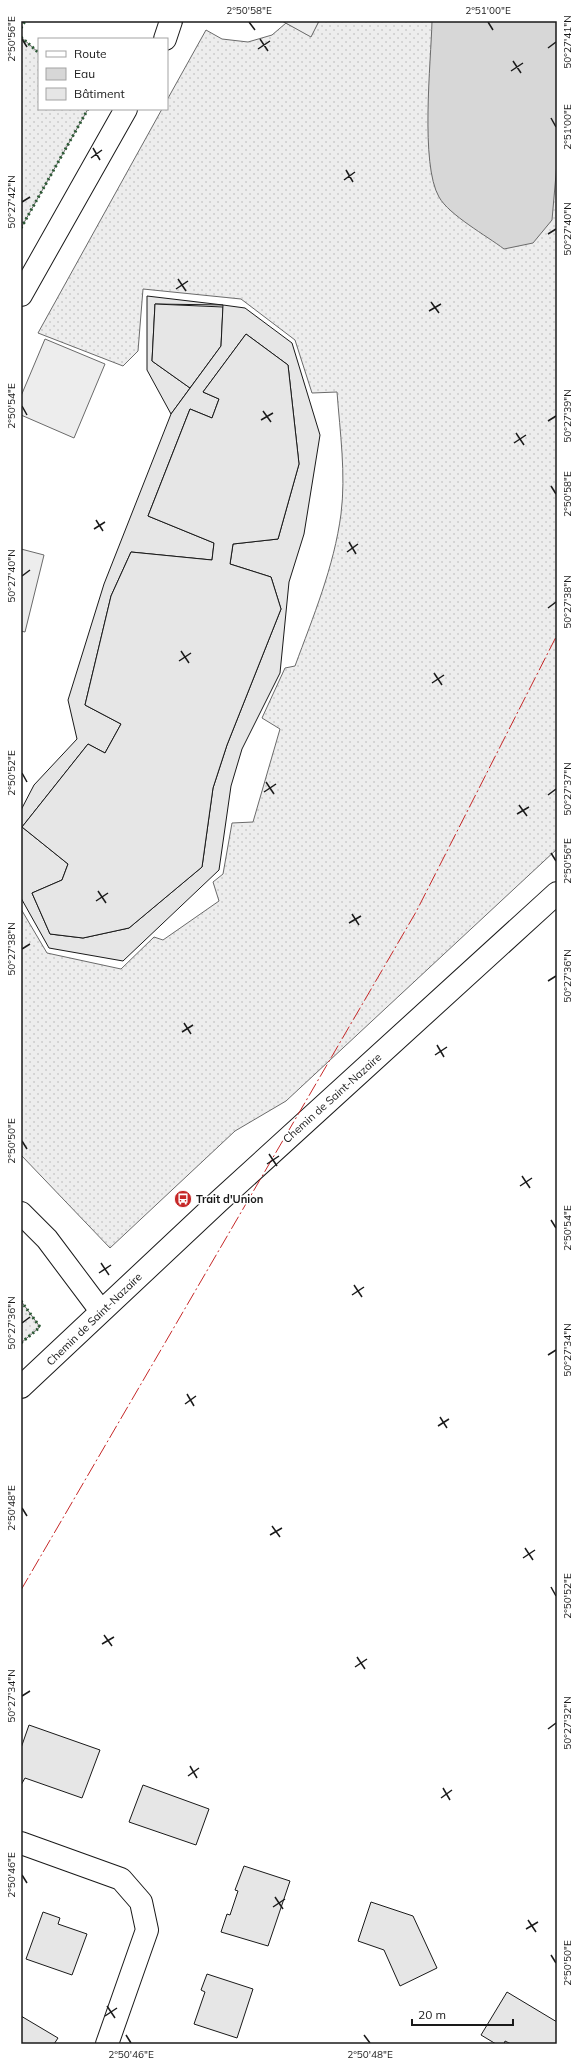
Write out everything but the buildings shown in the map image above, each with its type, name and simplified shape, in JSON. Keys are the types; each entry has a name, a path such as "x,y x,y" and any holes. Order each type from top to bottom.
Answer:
{"street":[{"path":"165,38 172,21"},
{"path":"21,295 125,110"},
{"name":"Chemin de Saint-Nazaire","path":"21,1387 101,1311 557,893"},
{"path":"21,1213 47,1239 101,1311"},
{"path":"21,1843 120,1880 141,1902 147,1930 107,2044"}],"shaded area":[{"path":"282,21 319,21 311,37"},
{"path":"319,21 557,21 557,849 286,1101 235,1131 110,1248 21,1155 21,909 47,953 121,969 154,937 163,940 219,901 213,882 223,874 232,823 253,822 280,729 262,718 285,668 295,666 316,610 328,572 338,534 341,514 343,468 341,438 337,392 312,393 295,340 241,299 143,289 138,351 123,366 38,333 161,110 168,110 168,98 206,30 222,39 248,42 272,35 286,23 311,36"},
{"path":"21,37 38,52 38,110 87,110 21,228"},
{"path":"45,339 105,364 74,438 21,415 21,396"},
{"path":"21,549 44,555 25,632 21,631"},
{"path":"21,1301 40,1327 21,1343"}],"water":[{"path":"432,21 557,21 557,163 552,220 533,243 504,249 459,218 444,204 439,197 433,182 428,138"}],"hedge":[{"path":"21,28 25,21"},
{"path":"21,37 38,52"},
{"path":"21,228 87,110"},
{"path":"21,1301 40,1327 21,1343"}],"power":[{"path":"21,1590 416,912 557,635"}],"place":[{"name":"Trait d'Union","path":"183,1199"}]}
